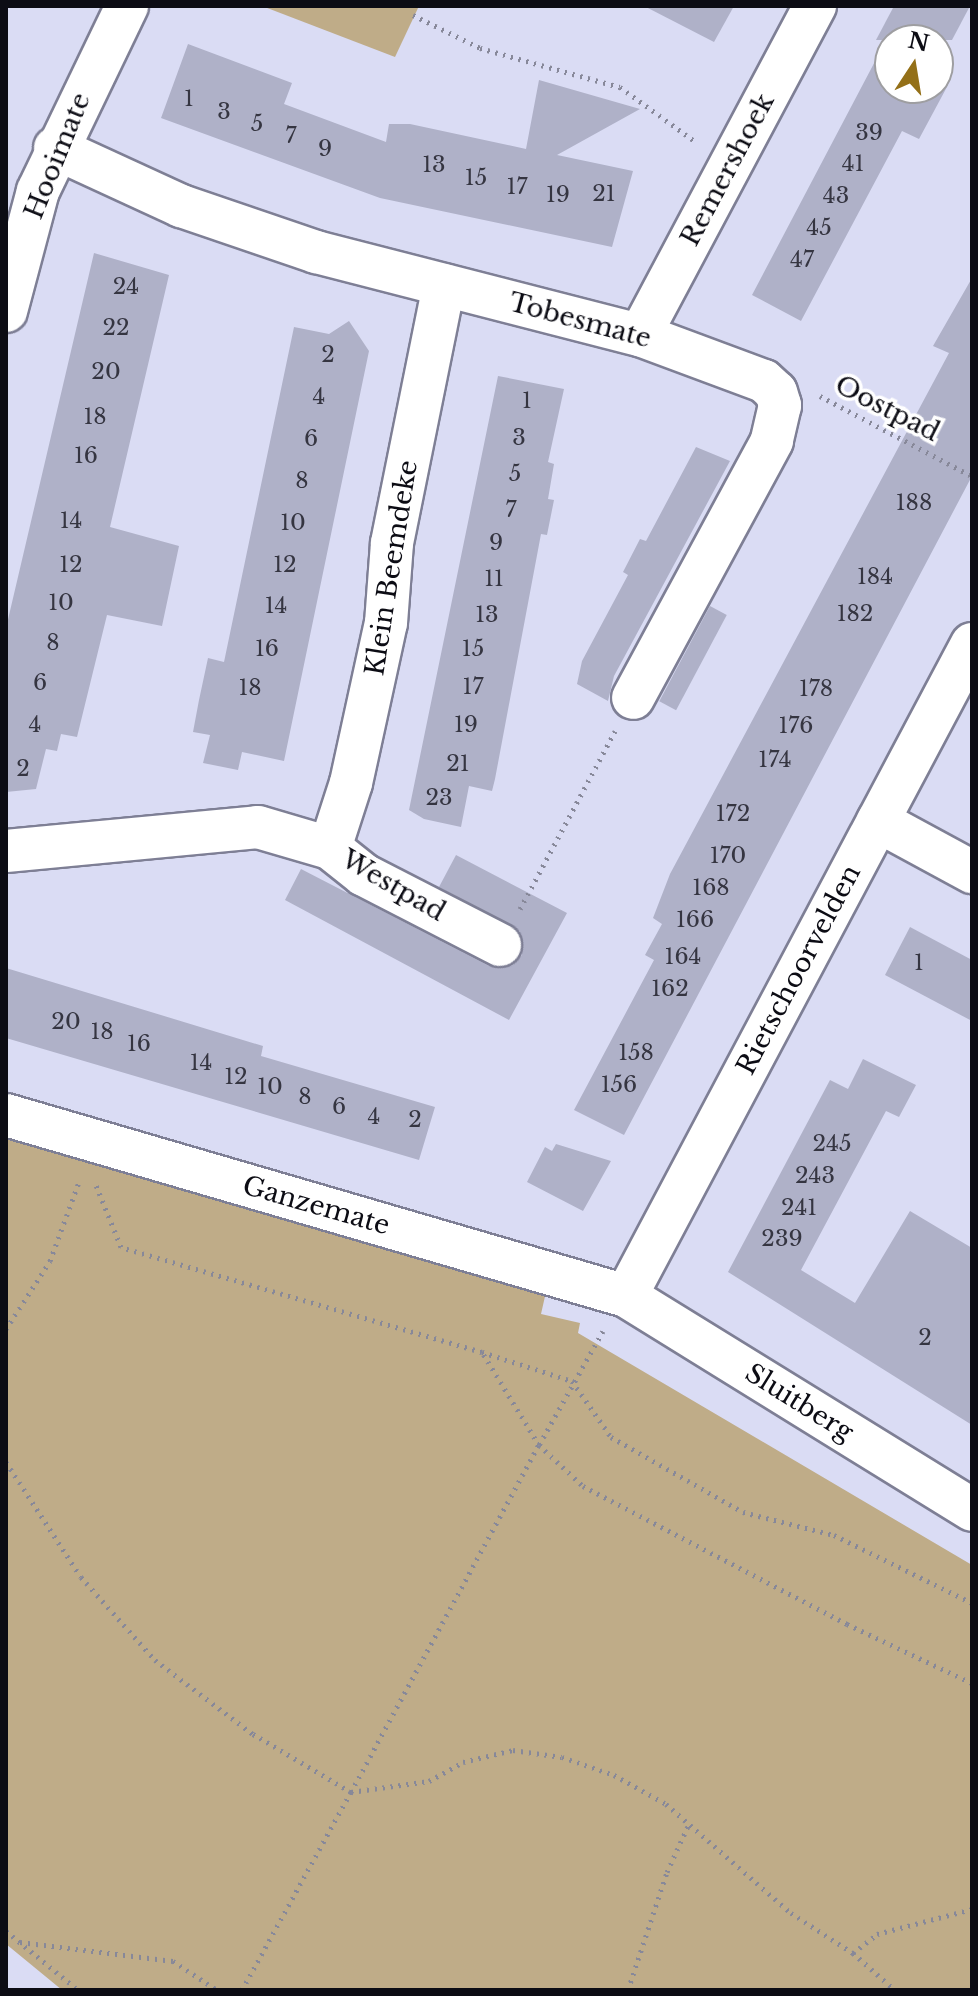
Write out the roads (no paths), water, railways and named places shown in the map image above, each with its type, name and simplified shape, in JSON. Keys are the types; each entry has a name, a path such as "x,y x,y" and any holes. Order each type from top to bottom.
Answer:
{"street":[{"name":"Hooimate","path":"6,311 38,191 55,148 127,6"},
{"name":"Remershoek","path":"640,335 815,6"},
{"name":"Tobesmate","path":"55,148 181,206 316,252 640,335 764,381 780,405 772,441 633,698"},
{"name":"Klein Beemdeke","path":"330,848 351,783 386,623 392,543 444,285"},
{"name":"Rietschoorvelden","path":"626,1296 972,644"},
{"path":"878,821 972,872"},
{"name":"Westpad","path":"6,851 258,827 330,848 364,875 500,945"},
{"name":"Ganzemate","path":"6,1115 626,1296"},
{"name":"Sluitberg","path":"626,1296 972,1510"}]}
